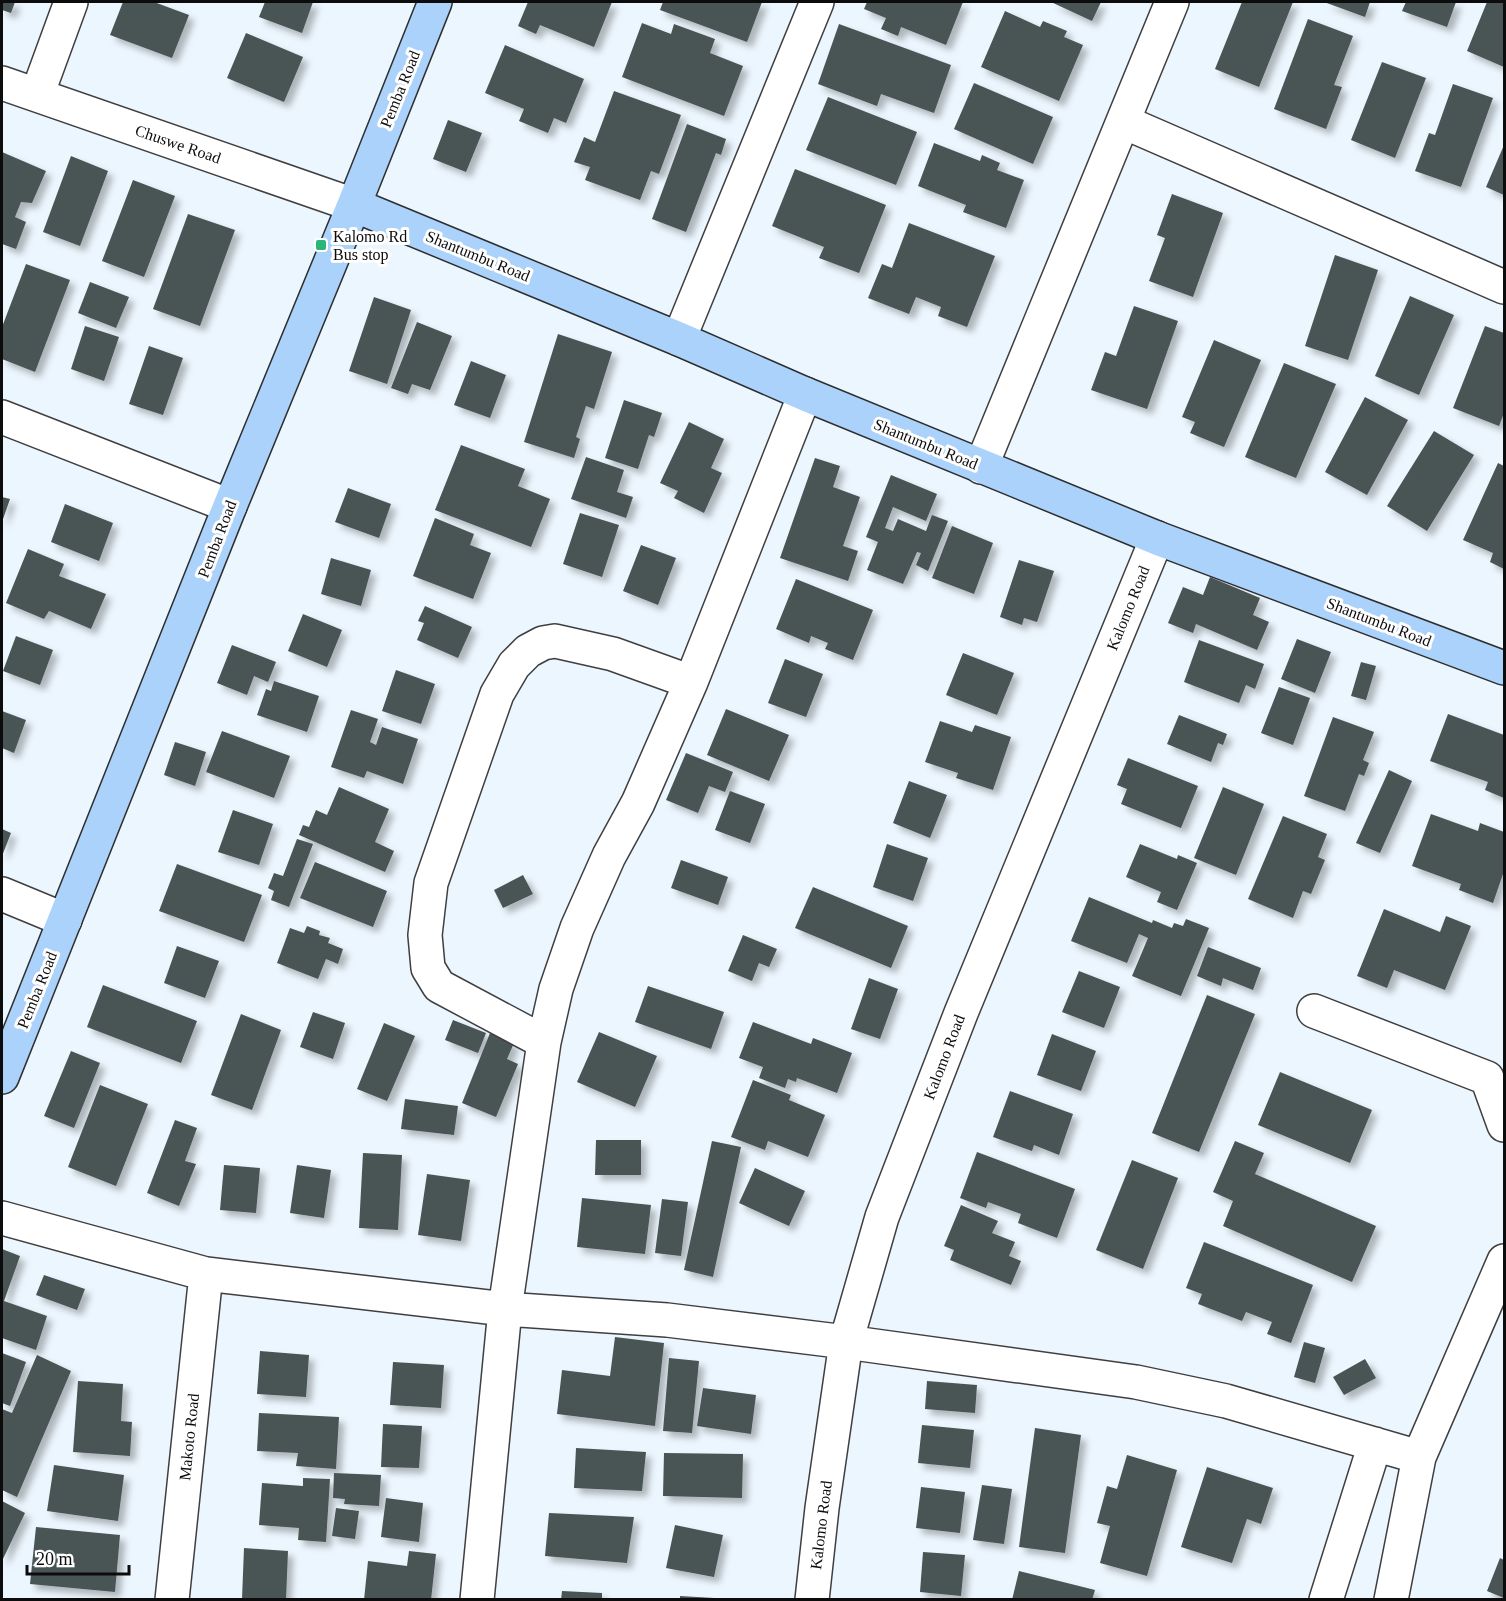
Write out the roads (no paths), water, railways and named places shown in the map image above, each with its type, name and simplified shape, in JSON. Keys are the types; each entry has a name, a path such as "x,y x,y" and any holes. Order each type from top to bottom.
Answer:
{"street":[{"path":"36,95 71,2"},
{"name":"Pemba Road","path":"2,1077 230,506 354,206 435,2"},
{"path":"679,339 817,2"},
{"path":"981,467 1172,2"},
{"name":"Chuswe Road","path":"2,83 354,206"},
{"path":"1124,122 1504,288"},
{"name":"Shantumbu Road","path":"354,206 1157,538 1504,668"},
{"path":"477,1599 505,1309 544,1042 556,989 577,928 609,856 638,803 691,682 805,394"},
{"path":"2,417 230,506"},
{"name":"Kalomo Road","path":"812,1599 822,1509 846,1342 882,1217 944,1056 1157,538"},
{"path":"544,1042 439,986 428,968 424,935 431,883 497,694 514,665 528,651 543,643 555,641 613,654 691,682"},
{"path":"2,894 65,920"},
{"path":"1314,1011 1496,1069 1504,1125"},
{"path":"2,1218 206,1274 505,1309 667,1320 1136,1382 1226,1401 1419,1457"},
{"path":"1391,1599 1419,1457 1504,1261"},
{"name":"Makoto Road","path":"172,1599 206,1274"},
{"path":"1326,1599 1375,1444"}],"place":[{"name":"Kalomo Rd Bus stop","path":"321,245"}]}
